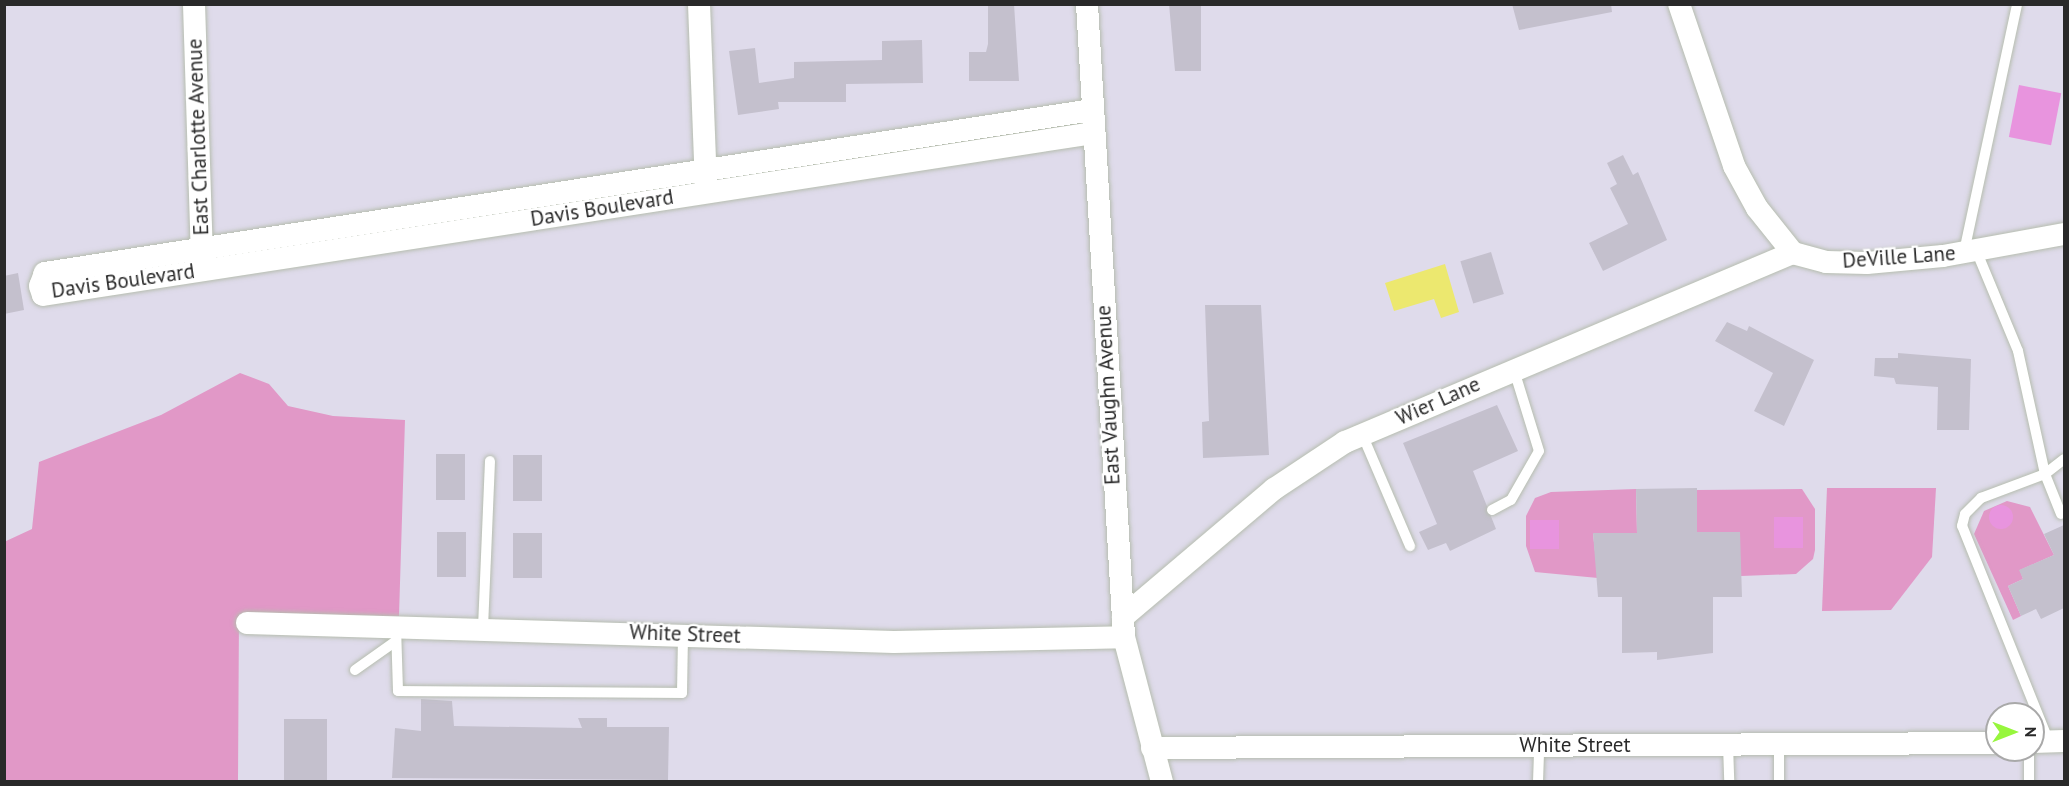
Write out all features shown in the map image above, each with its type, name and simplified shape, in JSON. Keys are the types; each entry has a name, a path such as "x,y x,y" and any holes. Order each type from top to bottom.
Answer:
{"street":[{"name":"East Charlotte Avenue","path":"194,4 202,259"},
{"path":"699,4 706,181"},
{"name":"East Vaughn Avenue","path":"1087,4 1123,627 1162,782"},
{"path":"1679,4 1734,166 1757,208 1793,253"},
{"name":"Davis Boulevard","path":"202,259 43,295 40,286 45,273 202,259 706,181 1092,110"},
{"name":"Davis Boulevard","path":"706,181 1093,133"},
{"name":"DeVille Lane","path":"1793,253 1826,262 1867,263 1970,251 2064,234"},
{"name":"Wier Lane","path":"1123,627 1293,475 1362,434 1514,368 1793,253"},
{"name":"White Street","path":"247,623 396,634 483,628 684,633 894,642 1123,627"},
{"name":"White Street","path":"1152,748 1985,743"}],"lane":[{"path":"2017,4 1970,251 2018,351 2045,474 2061,514"},
{"path":"1491,510 1511,500 1539,451 1514,368"},
{"path":"1362,434 1410,546"},
{"path":"2028,702 1962,526 1965,514 1981,498 2045,474 2064,459"},
{"path":"483,628 490,461"},
{"path":"396,634 398,691 682,693 684,633"},
{"path":"356,670 396,634"},
{"path":"1538,782 1539,745"},
{"path":"1728,745 1729,782"},
{"path":"1779,745 1779,782"},
{"path":"2029,782 2037,762"}],"shaded area":[{"path":"2019,85 2061,93 2051,145 2009,137"},
{"path":"1445,264 1459,312 1441,318 1434,299 1394,311 1385,283"},
{"path":"240,373 269,384 288,406 333,416 405,420 399,616 239,614 238,781 5,781 4,542 32,529 39,462 161,415"},
{"path":"1827,488 1936,488 1932,557 1891,610 1822,611"},
{"path":"1636,489 1637,533 1593,534 1598,578 1535,572 1526,546 1526,516 1535,498 1551,492"},
{"path":"1802,489 1815,509 1815,550 1813,559 1796,574 1741,576 1697,532 1697,490"},
{"path":"2007,501 2030,507 2054,555 2020,570 2023,579 2008,586 2021,616 2013,620 1974,534 1984,511"},
{"path":"1996,505 2006,505 2013,512 2013,522 2006,529 1996,529 1989,522 1989,512"},
{"path":"1774,517 1803,517 1803,548 1774,548"},
{"path":"1530,520 1559,520 1559,549 1530,549"}],"building":[{"path":"988,4 1014,4 1019,81 969,81 969,52 986,52 988,44"},
{"path":"1169,4 1201,4 1201,71 1175,71"},
{"path":"1512,4 1611,4 1612,12 1519,30"},
{"path":"922,40 923,83 846,84 846,102 778,102 779,109 738,115 729,51 755,48 759,83 794,78 794,62 882,60 882,41"},
{"path":"1623,155 1633,175 1638,172 1667,240 1603,271 1589,243 1628,224 1610,188 1617,184 1607,163"},
{"path":"1491,252 1504,294 1473,303 1460,261"},
{"path":"18,273 24,310 4,314 4,276"},
{"path":"1205,305 1261,305 1269,455 1203,458 1202,422 1209,421"},
{"path":"1727,322 1747,331 1749,326 1814,360 1784,426 1754,411 1773,373 1715,341"},
{"path":"1898,353 1971,359 1969,430 1937,430 1938,387 1896,384 1894,378 1874,376 1875,358 1898,358"},
{"path":"1497,405 1518,451 1473,471 1496,529 1450,551 1446,543 1428,550 1419,532 1437,524 1403,443"},
{"path":"436,454 465,454 465,500 436,500"},
{"path":"513,455 542,455 542,501 513,501"},
{"path":"1697,488 1697,532 1740,532 1742,597 1713,597 1713,653 1657,660 1657,652 1622,653 1622,597 1598,597 1593,533 1637,533 1636,489"},
{"path":"2064,525 2064,608 2041,619 2036,609 2021,616 2008,586 2023,579 2019,570 2054,555 2044,534"},
{"path":"437,532 466,532 466,577 437,577"},
{"path":"513,533 542,533 542,578 513,578"},
{"path":"421,699 452,701 454,726 582,728 578,718 607,718 607,727 669,727 668,780 392,778 395,728 421,731"},
{"path":"284,719 327,719 327,782 284,782"}]}
